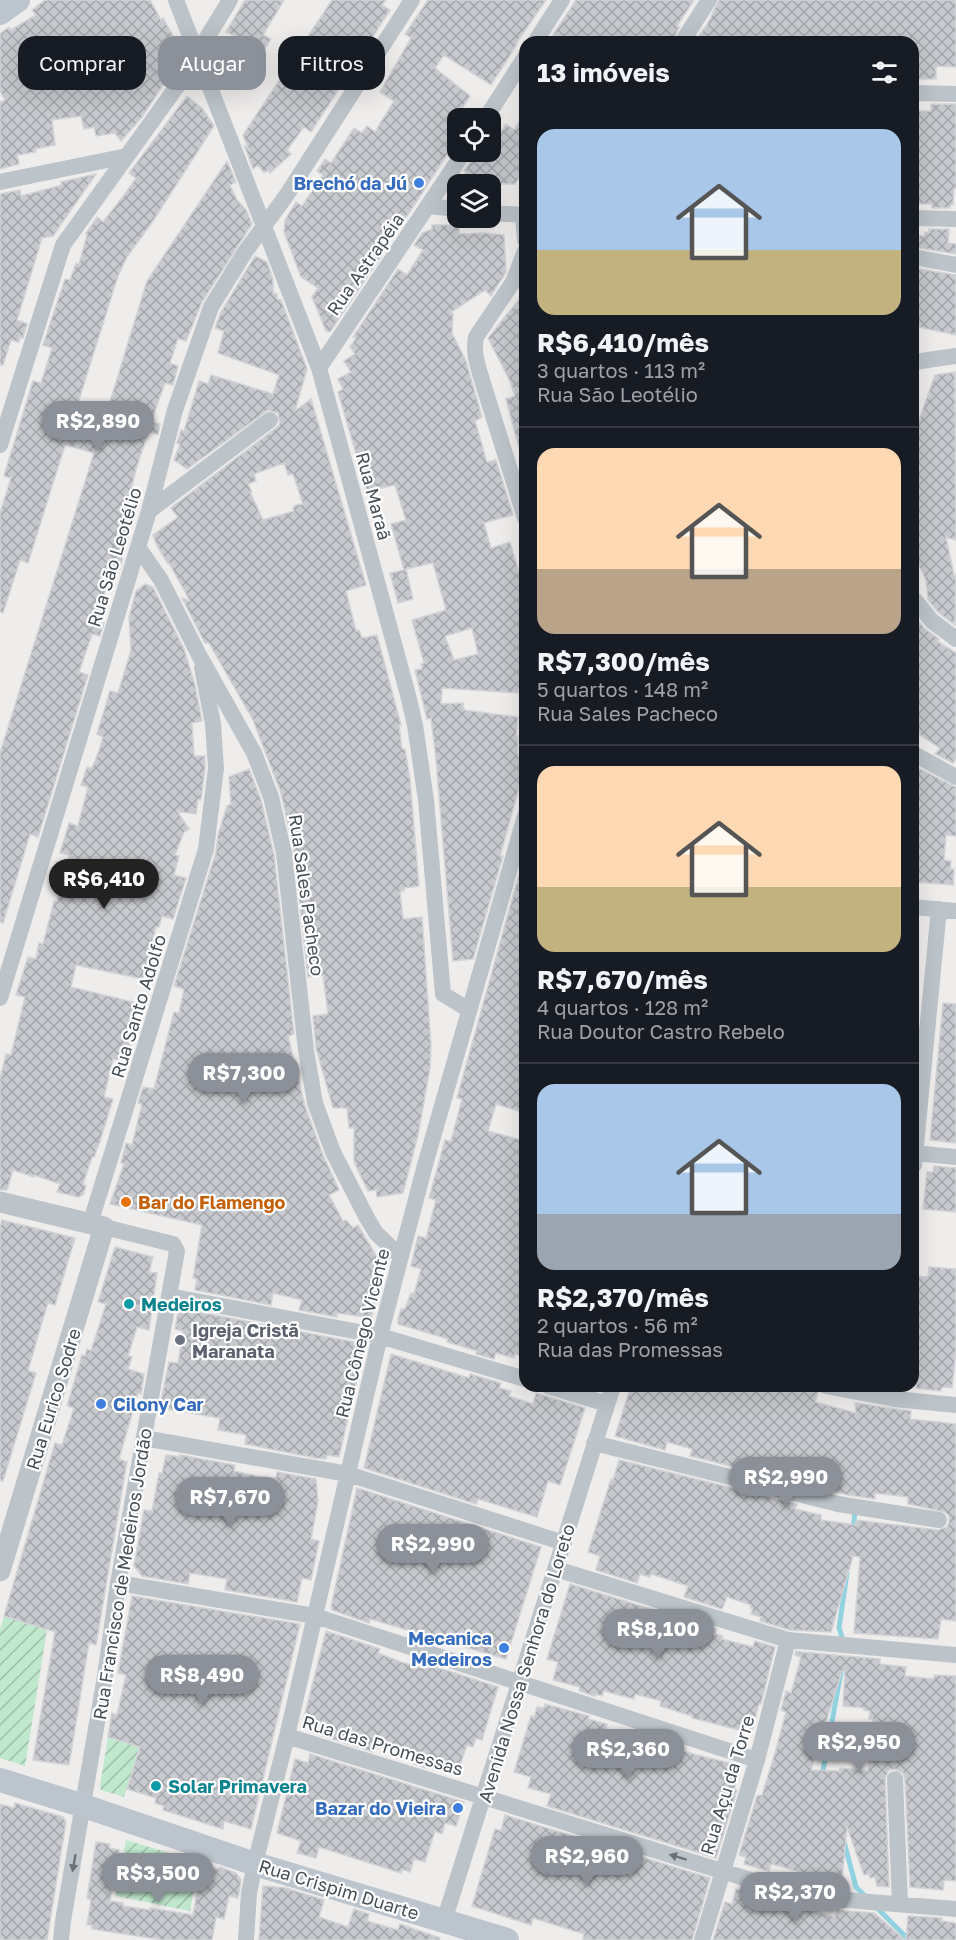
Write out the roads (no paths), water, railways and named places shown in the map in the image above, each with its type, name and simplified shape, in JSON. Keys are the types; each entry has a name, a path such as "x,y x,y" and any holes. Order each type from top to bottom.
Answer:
{"main road":[{"path":"0,13 18,0"},
{"name":"Rua Crispim Duarte","path":"0,1780 255,1864 441,1931 507,1940"}],"street":[{"name":"Rua Maraã","path":"176,0 190,36"},
{"path":"209,36 230,0"},
{"name":"Rua São Leotélio","path":"0,998 149,511 175,410 211,307 412,0"},
{"path":"539,36 562,0"},
{"path":"686,36 709,0"},
{"path":"492,108 519,66"},
{"path":"0,445 59,252 66,239 174,90"},
{"name":"Rua Maraã","path":"211,90 319,369 415,725 426,800 443,994 469,1010"},
{"path":"919,93 956,94"},
{"path":"0,182 127,156"},
{"name":"Rua Astrapéia","path":"319,369 429,206 447,188"},
{"path":"429,206 447,208"},
{"path":"501,214 519,215"},
{"path":"919,218 956,219"},
{"path":"919,258 956,265"},
{"path":"519,266 513,282 476,337 474,345 474,355 519,499"},
{"path":"919,361 956,356"},
{"path":"149,511 270,420"},
{"name":"Rua Sales Pacheco","path":"138,547 161,580 199,655 254,753 272,797 284,853 309,1069 315,1102 325,1134 366,1218 376,1233 401,1257"},
{"path":"919,604 933,621 956,639"},
{"name":"Rua Santo Adolfo","path":"97,1226 206,849 216,768 213,723 199,655"},
{"path":"919,757 956,777"},
{"name":"Rua Cônego Vicente","path":"246,1940 249,1893 255,1864 380,1336 519,837"},
{"path":"919,907 947,910 919,1120"},
{"path":"919,1157 956,1156"},
{"name":"Rua Francisco de Medeiros Jordão","path":"0,1202 173,1244 177,1251 118,1583 84,1806 63,1921 62,1940"},
{"name":"Rua Eurico Sodre","path":"0,1571 97,1226"},
{"path":"169,1296 380,1336 519,1377"},
{"path":"568,1392 607,1404"},
{"name":"Avenida Nossa Senhora do Loreto","path":"441,1931 611,1392"},
{"path":"894,1392 956,1406"},
{"path":"144,1438 348,1474 564,1542"},
{"path":"594,1443 838,1504 939,1520"},
{"path":"556,1569 788,1640 956,1655"},
{"path":"118,1583 315,1616 757,1760"},
{"name":"Rua Açu da Torre","path":"702,1940 757,1760 788,1640"},
{"name":"Rua das Promessas","path":"287,1736 807,1895 956,1909"},
{"path":"896,1779 900,1904"}],"waterway":[{"path":"853,1531 855,1512"},
{"path":"843,1640 839,1628 847,1573"},
{"path":"822,1776 841,1672"},
{"path":"844,1842 856,1887 865,1896"},
{"path":"876,1907 909,1940"}],"place":[{"name":"Brechó da Jú","path":"419,183"},
{"name":"Bar do Flamengo","path":"126,1202"},
{"name":"Medeiros","path":"129,1304"},
{"name":"Igreja Cristã Maranata","path":"180,1340"},
{"name":"Cilony Car","path":"101,1404"},
{"name":"Mecanica Medeiros","path":"504,1648"},
{"name":"Solar Primavera","path":"156,1786"},
{"name":"Bazar do Vieira","path":"458,1808"}]}
